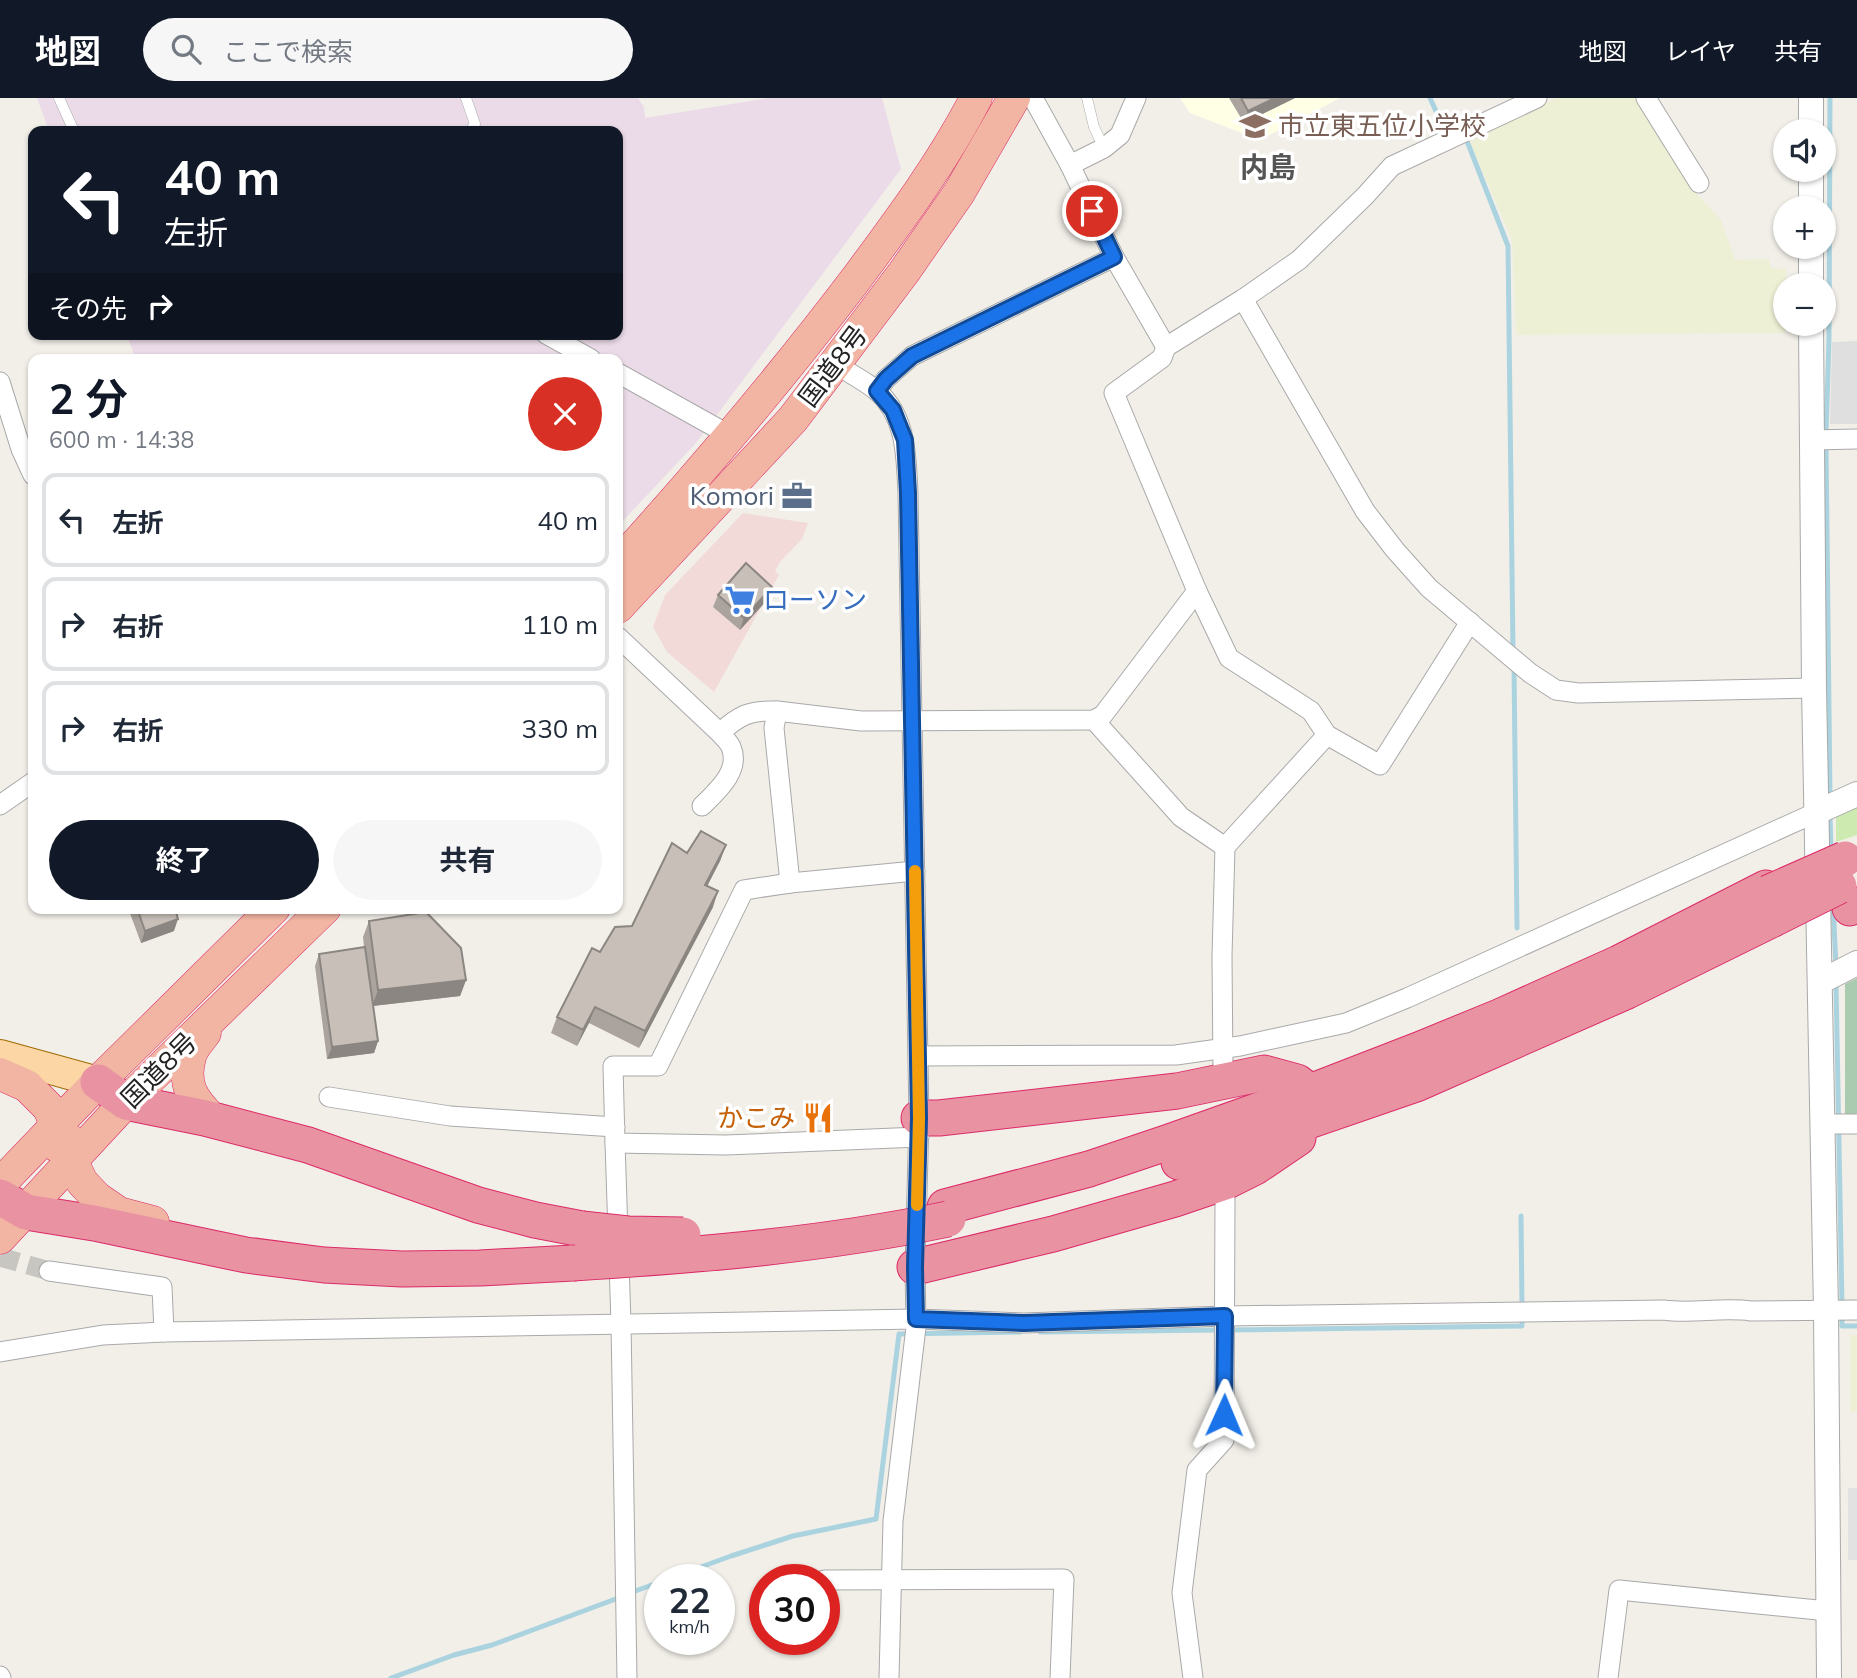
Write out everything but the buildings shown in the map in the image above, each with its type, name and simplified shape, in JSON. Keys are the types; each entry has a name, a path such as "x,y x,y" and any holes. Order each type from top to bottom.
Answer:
{"highway":[{"name":"国道8号","path":"623,559 731,436 807,343 898,223 959,130 976,98"},
{"name":"国道8号","path":"623,602 793,419 959,193 1014,98"},
{"path":"0,1074 27,1086 49,1108 56,1126 57,1156 20,1203 94,1223 246,1255 324,1265 402,1269 573,1263 787,1246 894,1230 1169,1142 1310,1092 1499,1017 1687,929 1771,910 1851,874"},
{"path":"104,1093 308,1145 478,1205 582,1229 670,1236 748,1233 946,1213 1049,1196 1145,1171 1250,1141 1416,1084 1627,991 1771,910 1851,874"},
{"name":"国道8号","path":"0,1238 20,1203 72,1161 104,1093 268,914"},
{"name":"国道8号","path":"0,1184 56,1126 222,1009 319,914"},
{"path":"213,1120 195,1102 188,1080 190,1055 222,1009"},
{"path":"919,1128 939,1118 1177,1091 1264,1073 1297,1082 1310,1092"},
{"path":"915,1267 1053,1234 1225,1182 1255,1167 1327,1119 1366,1101"},
{"path":"72,1161 82,1182 97,1198 119,1213 167,1226 246,1255"}],"main road":[{"path":"0,1055 104,1093"}],"street":[{"path":"1033,98 1070,165 1114,257 1166,348"},
{"path":"1070,165 1104,148 1121,135 1136,98"},
{"path":"1470,622 1380,765 1327,735 1311,711 1229,658 1197,591 1114,393 1161,358 1166,348 1299,260 1392,166 1537,98"},
{"path":"1646,98 1699,183"},
{"path":"1811,98 1811,119"},
{"path":"877,391 886,379 912,356 1114,257"},
{"path":"1243,299 1365,511 1429,588 1530,673 1556,690 1578,693 1814,688"},
{"path":"1811,336 1829,1678"},
{"path":"557,340 582,354"},
{"path":"835,364 877,391 893,410 905,440 908,493 919,1128 915,1330 893,1521 889,1678"},
{"path":"623,376 731,436"},
{"path":"0,382 28,464"},
{"path":"1811,440 1857,439"},
{"path":"720,733 735,719 756,710 861,722 1094,720 1103,715 1197,591"},
{"path":"623,642 720,733 731,747 733,766 721,788 702,806"},
{"path":"776,711 774,728 790,883"},
{"path":"1094,720 1181,817 1225,847"},
{"path":"1223,1070 1225,847 1327,735"},
{"path":"0,805 28,785"},
{"path":"918,1056 1176,1055 1240,1046 1346,1023 1857,794"},
{"path":"627,1678 621,1323 613,1066 658,1066 744,890 915,871"},
{"path":"1819,982 1857,963"},
{"path":"329,1097 450,1116 726,1145 919,1128"},
{"path":"1822,1124 1857,1124"},
{"path":"1193,1678 1182,1593 1197,1470 1224,1440 1225,1198"},
{"path":"49,1271 162,1287 164,1332"},
{"path":"0,1352 103,1335 164,1332 621,1323 915,1330 1024,1323 1225,1327 1509,1313 1857,1310"},
{"path":"840,1580 1064,1579 1060,1678"},
{"path":"1608,1678 1619,1590 1828,1611"}],"lane":[{"path":"58,98 72,126"},
{"path":"466,98 474,126"},
{"path":"1087,98 1094,127 1104,148"}],"shaded area":[{"path":"37,98 638,98 644,107 645,118 768,98 882,98 901,169 696,443 623,521 623,354 134,354 128,340 623,340 623,126 47,126"},
{"name":"市立東五位小学校","path":"1180,98 1340,98 1260,140 1190,113"},
{"path":"1557,98 1635,98 1693,190 1721,220 1735,260 1769,259 1771,268 1786,269 1786,273 1773,273 1773,333 1516,335 1512,240 1468,138"},
{"path":"1857,341 1857,424 1830,424 1832,342"},
{"path":"743,513 808,523 802,539 780,562 775,571 779,575 714,692 667,652 653,627 665,595"},
{"path":"1857,978 1857,1115 1845,1114 1845,984"},
{"path":"1850,1335 1857,1335 1857,1412 1850,1412"},
{"path":"1848,1488 1857,1488 1857,1560 1848,1560"}],"green space":[{"path":"1857,800 1857,835 1836,842 1836,808"}],"waterway":[{"path":"1430,98 1444,129"},
{"path":"1826,434 1830,98"},
{"path":"1467,141 1508,246 1513,651"},
{"path":"1826,444 1830,798"},
{"path":"1514,668 1517,928"},
{"path":"1830,815 1831,851"},
{"path":"1833,903 1836,966"},
{"path":"1836,983 1842,1306"},
{"path":"1521,1216 1522,1307"},
{"path":"1842,1315 1842,1326 1857,1326"},
{"path":"1229,1330 1522,1326 1522,1317"},
{"path":"1040,1332 1220,1330"},
{"path":"709,1564 793,1536 876,1519 899,1334 1020,1332"},
{"path":"630,1593 644,1588"},
{"path":"391,1678 454,1655 492,1645 621,1597"}],"tunnel":[{"path":"0,1257 49,1271"}],"slow traffic":[{"path":"915,871 919,1118 917,1205"}],"place":[{"name":"市立東五位小学校","path":"1255,126"},
{"name":"Komori","path":"797,496"},
{"name":"ローソン","path":"740,600"},
{"name":"かこみ","path":"818,1118"}],"district":[{"name":"内島","path":"1268,167"}],"route":[{"path":"1092,211 1114,257 912,356 886,379 877,391 893,410 905,440 908,493 919,1118 916,1319 1024,1323 1225,1316 1224,1415"}]}
